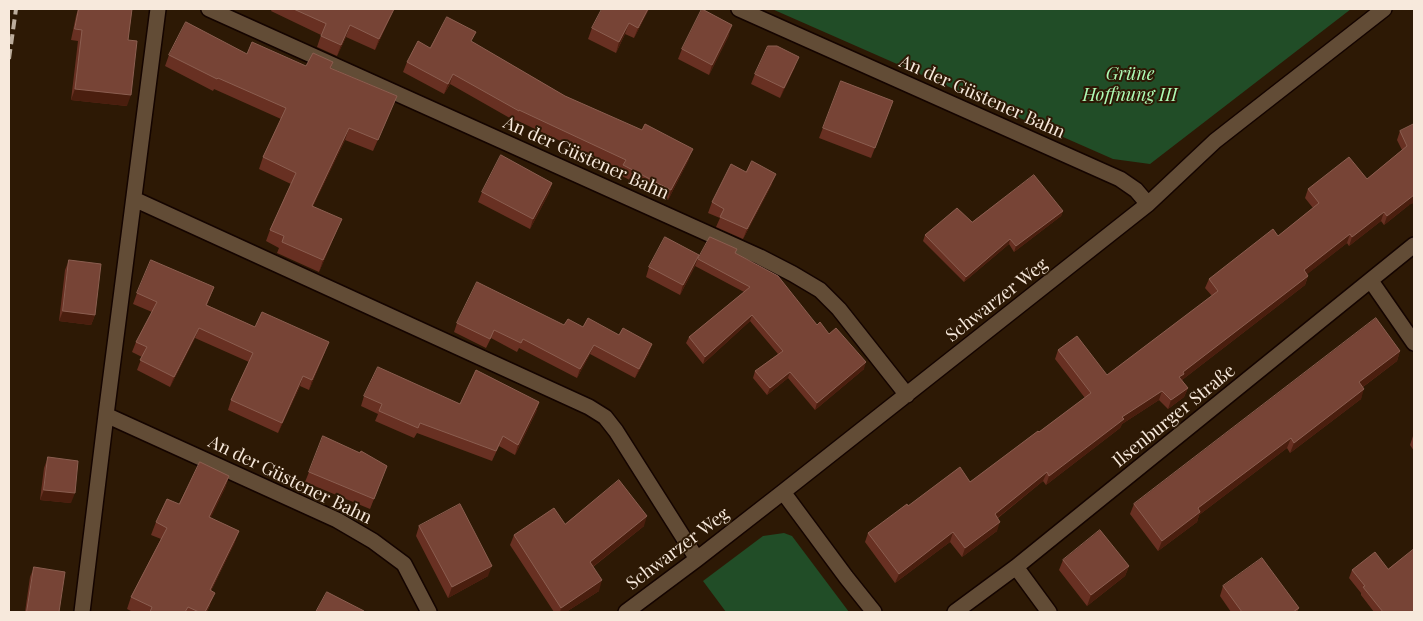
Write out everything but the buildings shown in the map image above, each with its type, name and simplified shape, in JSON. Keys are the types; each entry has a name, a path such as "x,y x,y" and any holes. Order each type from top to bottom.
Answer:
{"street":[{"path":"82,612 158,9"},
{"name":"An der Güstener Bahn","path":"209,9 751,253 793,274 820,290 839,310 907,396"},
{"name":"An der Güstener Bahn","path":"739,9 1120,179 1136,190 1148,204"},
{"name":"Schwarzer Weg","path":"626,612 698,559 907,396 1148,204 1215,141 1384,9"},
{"path":"134,199 528,379 605,417 616,431 698,559"},
{"name":"Ilsenburger Straße","path":"955,612 1016,567 1414,246"},
{"path":"1372,281 1414,343"},
{"name":"An der Güstener Bahn","path":"106,415 337,520 373,541 404,564 429,612"},
{"path":"783,492 874,612"},
{"path":"1016,567 1049,612"}],"green space":[{"name":"Grüne Hoffnung III","path":"772,9 1351,9 1150,164 1113,159"},
{"path":"784,533 792,536 849,612 726,612 703,581 763,536"}],"railway":[{"path":"9,59 16,9"}]}
